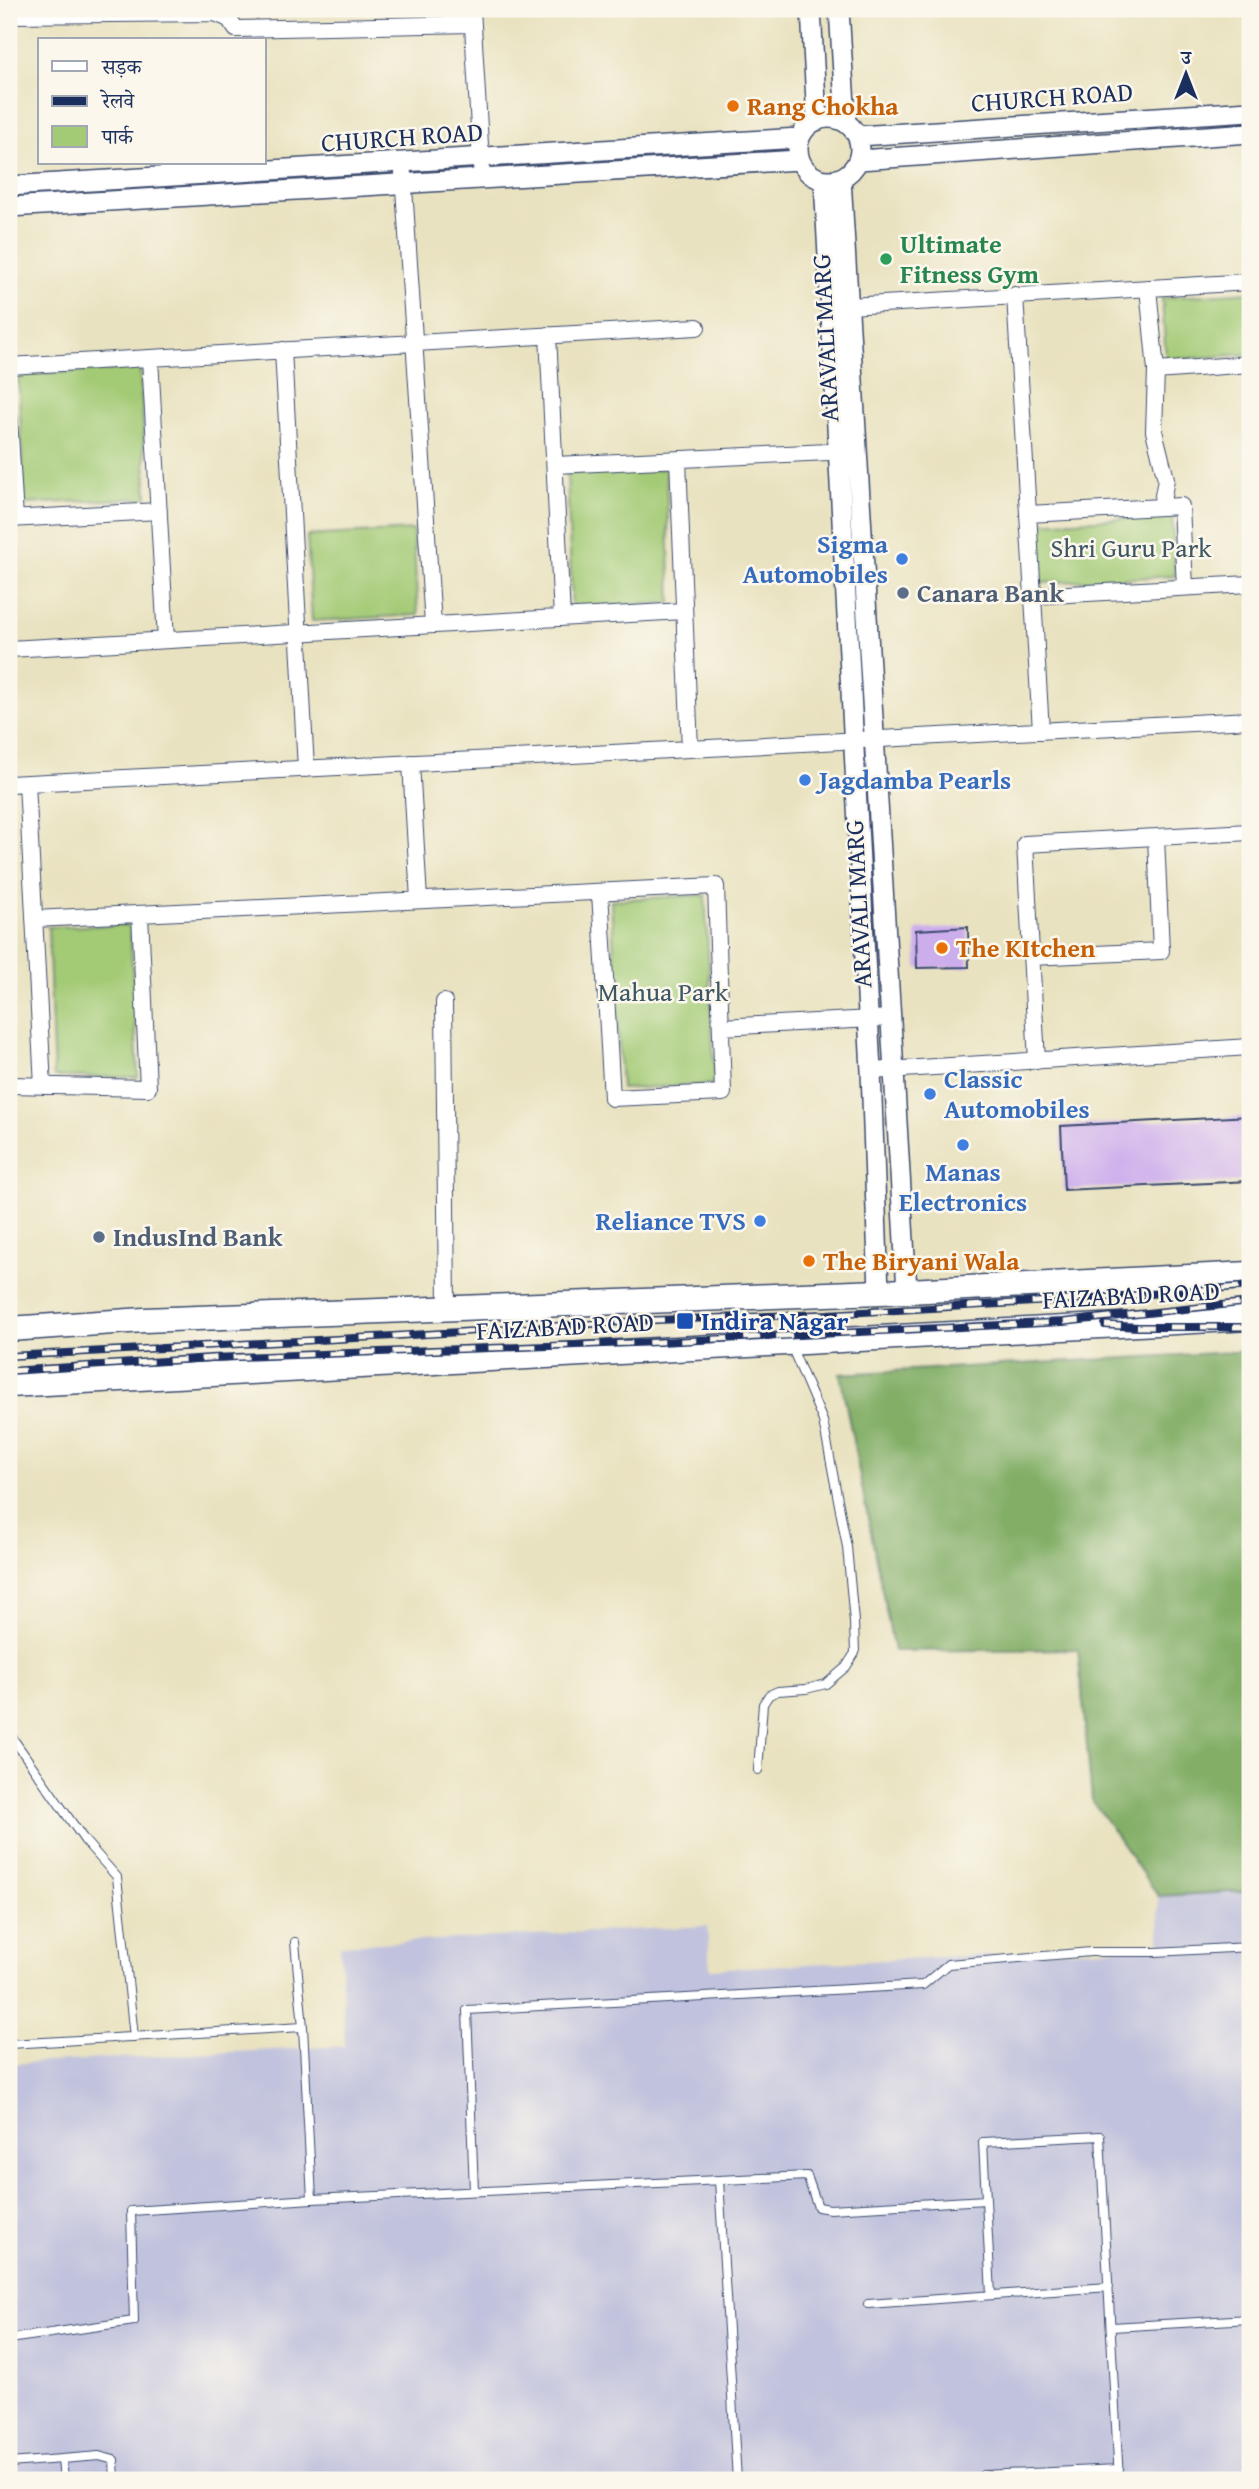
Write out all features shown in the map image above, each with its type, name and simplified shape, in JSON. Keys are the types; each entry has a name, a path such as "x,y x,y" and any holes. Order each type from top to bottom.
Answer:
{"main road":[{"name":"FAIZABAD ROAD","path":"9,1329 144,1320 907,1291 1250,1274"},
{"name":"FAIZABAD ROAD","path":"9,1385 1250,1318"}],"street":[{"path":"811,9 817,121"},
{"path":"839,9 852,129 861,153 856,166 833,179 807,172 799,160 799,138 811,123 834,118 852,129"},
{"path":"19,12 215,13 229,19 236,29 472,16 482,179"},
{"name":"CHURCH ROAD","path":"852,129 1250,111"},
{"name":"CHURCH ROAD","path":"859,160 1250,134"},
{"name":"CHURCH ROAD","path":"9,186 799,138"},
{"name":"CHURCH ROAD","path":"9,207 799,160"},
{"path":"402,163 433,625"},
{"name":"ARAVALI MARG","path":"833,179 849,306 848,452 853,740 871,1071 879,1292"},
{"name":"ARAVALI MARG","path":"833,179 848,452 875,739 907,1291"},
{"path":"849,306 1250,282"},
{"path":"1148,288 1157,371 1154,431 1166,479 1161,507"},
{"path":"1015,295 1041,731"},
{"path":"9,366 697,327"},
{"path":"548,335 562,618"},
{"path":"283,350 306,769"},
{"path":"150,358 166,640"},
{"path":"1157,371 1250,364"},
{"path":"9,417 12,519 159,511"},
{"path":"555,465 848,452"},
{"path":"678,460 690,749"},
{"path":"1028,514 1181,506 1185,587"},
{"path":"1033,596 1250,584"},
{"path":"9,649 684,611"},
{"path":"9,784 1250,720"},
{"path":"411,763 419,900"},
{"path":"27,783 43,1086"},
{"path":"1037,1061 1025,844 1250,832"},
{"path":"1031,957 1161,951 1156,837"},
{"path":"34,919 716,886 723,1093 612,1098 600,892"},
{"path":"9,1085 148,1088 141,914"},
{"path":"444,1002 447,1310"},
{"path":"721,1027 891,1018"},
{"path":"871,1071 1250,1048"}],"lane":[{"path":"758,1770 763,1704 769,1695 778,1691 826,1684 846,1667 855,1653 847,1547 823,1421 790,1343"},
{"path":"9,1732 85,1841 117,1877 134,2037"},
{"path":"295,1942 303,2027 312,2199"},
{"path":"474,2191 467,2010 923,1985 948,1964 1091,1952 1250,1947"},
{"path":"9,2044 303,2027"},
{"path":"991,2295 983,2141 1100,2136 1119,2480"},
{"path":"9,2339 134,2321 131,2211 312,2199 807,2176 818,2207 830,2209 986,2200"},
{"path":"719,2180 737,2480"},
{"path":"868,2304 1110,2287"},
{"path":"1112,2328 1250,2319"},
{"path":"9,2463 99,2456 114,2460 115,2480"},
{"path":"62,2459 64,2480"},
{"path":"983,2475 1119,2469"}],"shaded area":[{"path":"1250,1891 1250,2480 9,2480 9,2064 345,2046 340,1945 707,1926 710,1969 1160,1946 1158,1896"}],"green space":[{"path":"1250,292 1250,354 1166,360 1162,298"},
{"path":"140,368 147,498 25,504 18,375"},
{"path":"666,469 671,603 572,607 567,473"},
{"name":"Shri Guru Park","path":"1172,516 1175,576 1039,583 1036,523"},
{"path":"413,530 418,615 312,621 307,536"},
{"name":"Mahua Park","path":"705,895 715,1084 621,1089 611,900"},
{"path":"130,925 138,1077 54,1077 48,927"},
{"path":"1250,1351 1250,1891 1158,1896 1092,1800 1078,1649 894,1651 840,1374"}],"building":[{"name":"The KItchen","path":"968,927 969,967 917,968 916,930"},
{"path":"1250,1116 1250,1181 1064,1190 1061,1126"}],"railway":[{"path":"9,1356 655,1320 828,1314 1086,1299 1250,1286"},
{"path":"9,1371 211,1358 659,1342 1063,1322 1250,1302"},
{"path":"1105,1325 1250,1327"}],"place":[{"name":"Rang Chokha","path":"733,106"},
{"name":"Ultimate Fitness Gym","path":"886,259"},
{"name":"Sigma Automobiles","path":"902,559"},
{"name":"Canara Bank","path":"903,593"},
{"name":"Jagdamba Pearls","path":"805,780"},
{"name":"The KItchen","path":"942,948"},
{"name":"Classic Automobiles","path":"930,1094"},
{"name":"Manas Electronics","path":"963,1145"},
{"name":"Reliance TVS","path":"760,1221"},
{"name":"IndusInd Bank","path":"99,1237"},
{"name":"The Biryani Wala","path":"809,1261"},
{"name":"Indira Nagar","path":"685,1321"}]}
